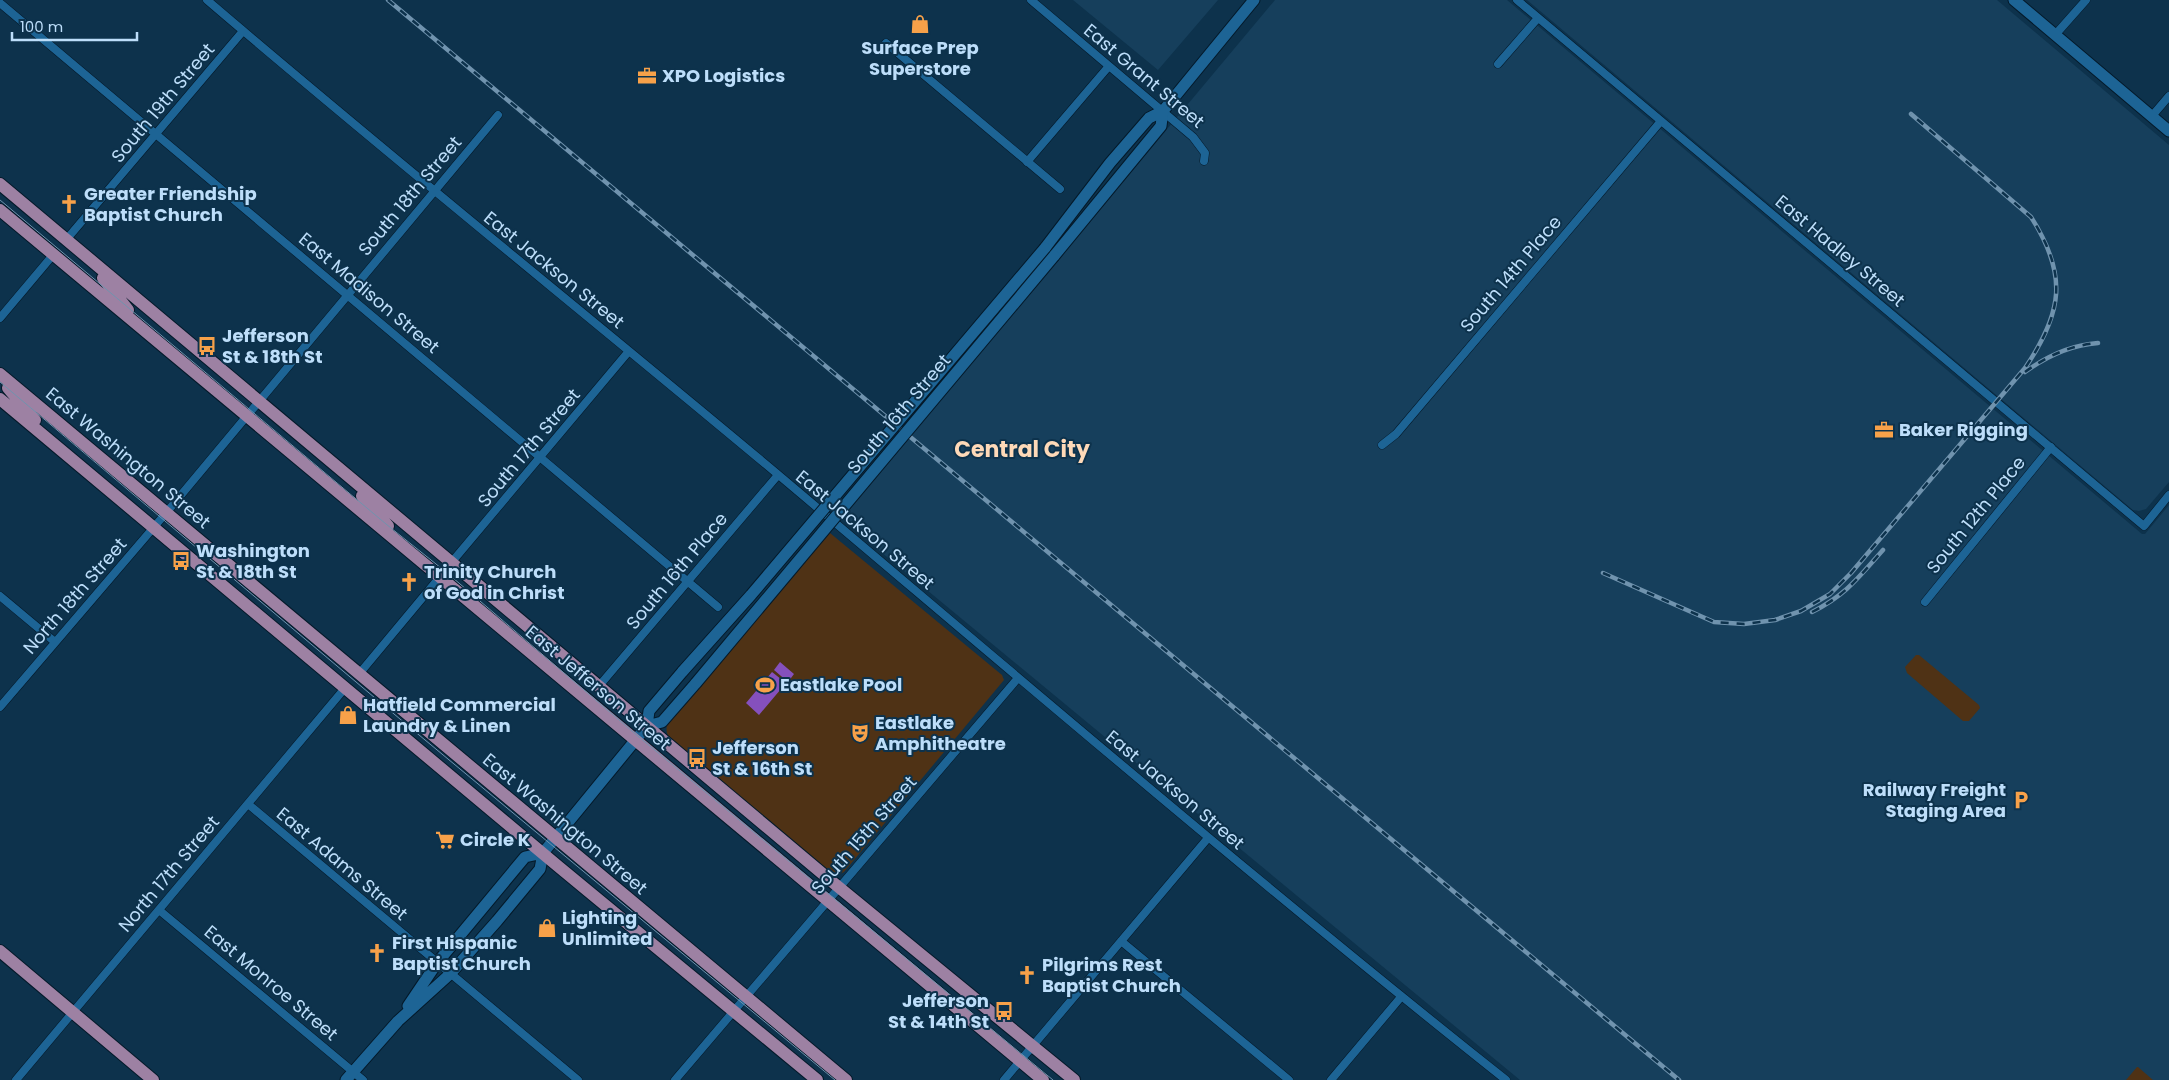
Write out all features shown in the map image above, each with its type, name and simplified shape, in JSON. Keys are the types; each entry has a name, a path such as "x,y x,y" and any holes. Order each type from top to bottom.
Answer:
{"main road":[{"name":"South 16th Street","path":"543,853 647,726 649,711 751,595 1045,248 1105,170 1149,118 1163,111 1254,0"},
{"path":"2014,0 2169,131"},
{"name":"South 16th Street","path":"647,726 662,722 696,683 1161,126 1163,111"},
{"name":"East Jefferson Street","path":"0,184 840,888 1074,1080"},
{"name":"East Jefferson Street","path":"0,210 1043,1080"},
{"name":"East Jefferson Street","path":"91,261 143,329"},
{"name":"East Washington Street","path":"0,374 846,1080"},
{"name":"East Washington Street","path":"0,378 56,446"},
{"name":"East Washington Street","path":"0,399 733,1012 816,1079"},
{"name":"East Jefferson Street","path":"342,472 410,553"},
{"path":"389,700 443,770"},
{"name":"East Jefferson Street","path":"748,810 811,887"},
{"path":"350,1076 398,1021 450,974 540,869 543,853 525,857 437,963 398,1021"},
{"path":"0,951 153,1080"},
{"name":"East Washington Street","path":"763,1012 816,1079"}],"street":[{"name":"East Jackson Street","path":"206,0 434,192 778,475 1208,838 1401,997 1506,1080"},
{"name":"East Grant Street","path":"1031,0 1199,143 1205,153 1204,161"},
{"name":"East Hadley Street","path":"1517,0 2051,446 2144,526 2169,495"},
{"path":"2055,35 2086,0"},
{"name":"East Madison Street","path":"0,4 718,607"},
{"path":"1498,64 1538,18"},
{"name":"South 19th Street","path":"66,240 243,31"},
{"path":"886,43 1060,189"},
{"path":"1027,162 1108,66"},
{"path":"2152,116 2169,96"},
{"name":"South 18th Street","path":"153,527 498,115"},
{"name":"South 14th Place","path":"1382,445 1396,434 1661,120"},
{"path":"0,318 53,256"},
{"name":"South 17th Street","path":"451,563 629,351"},
{"name":"South 12th Place","path":"1925,602 2051,446"},
{"name":"South 16th Place","path":"599,686 778,475"},
{"name":"North 18th Street","path":"0,707 153,527"},
{"path":"359,674 439,578"},
{"path":"0,596 55,642"},
{"name":"South 15th Street","path":"675,1080 1018,678"},
{"name":"North 17th Street","path":"16,1080 345,688"},
{"name":"East Adams Street","path":"248,804 578,1080"},
{"path":"1004,1080 1208,838"},
{"name":"East Monroe Street","path":"159,910 350,1076 364,1080"},
{"path":"1121,941 1289,1080"},
{"path":"1331,1080 1401,997"}],"shaded area":[{"path":"1073,0 1218,0 1158,70"},
{"path":"1275,0 1507,0 2142,534 2145,534 2169,505 2169,1080 1520,1080 841,519"},
{"path":"1527,0 1997,0 2169,145 2169,482 2146,509 2133,510"},
{"path":"830,533 1002,675 1004,680 844,872 838,875 832,873 671,739 667,731 667,724"},
{"path":"1916,655 1919,655 1979,705 1980,708 1969,721 1963,721 1907,673 1905,667"},
{"path":"780,662 794,674 788,682 774,670"},
{"path":"772,672 786,683 759,715 746,703"},
{"path":"2138,1067 2153,1080 2126,1080"}],"tram line":[{"path":"0,200 386,524 446,572 639,737 1053,1080"},
{"path":"0,382 413,730 835,1080"}],"railway":[{"path":"388,0 1679,1080"},
{"path":"1603,573 1714,622 1744,624 1775,620 1801,611 1830,594 1851,573 2025,368 2047,329 2056,293 2051,257 2043,238 2031,217 1911,114"},
{"path":"2025,372 2060,352 2078,346 2098,343"},
{"path":"1812,612 1843,592 1883,550"}],"place":[{"name":"Surface Prep Superstore","path":"920,24"},
{"name":"XPO Logistics","path":"647,76"},
{"name":"Greater Friendship Baptist Church","path":"69,204"},
{"name":"Jefferson St & 18th St","path":"207,346"},
{"name":"Baker Rigging","path":"1884,430"},
{"name":"Washington St & 18th St","path":"181,561"},
{"name":"Trinity Church of God in Christ","path":"409,582"},
{"name":"Eastlake Pool","path":"765,685"},
{"name":"Hatfield Commercial Laundry & Linen","path":"348,715"},
{"name":"Eastlake Amphitheatre","path":"860,733"},
{"name":"Jefferson St & 16th St","path":"697,758"},
{"name":"Railway Freight Staging Area","path":"2021,800"},
{"name":"Circle K","path":"445,840"},
{"name":"Lighting Unlimited","path":"547,928"},
{"name":"First Hispanic Baptist Church","path":"377,953"},
{"name":"Pilgrims Rest Baptist Church","path":"1027,975"},
{"name":"Jefferson St & 14th St","path":"1004,1011"}],"district":[{"name":"Central City","path":"1022,449"}]}
